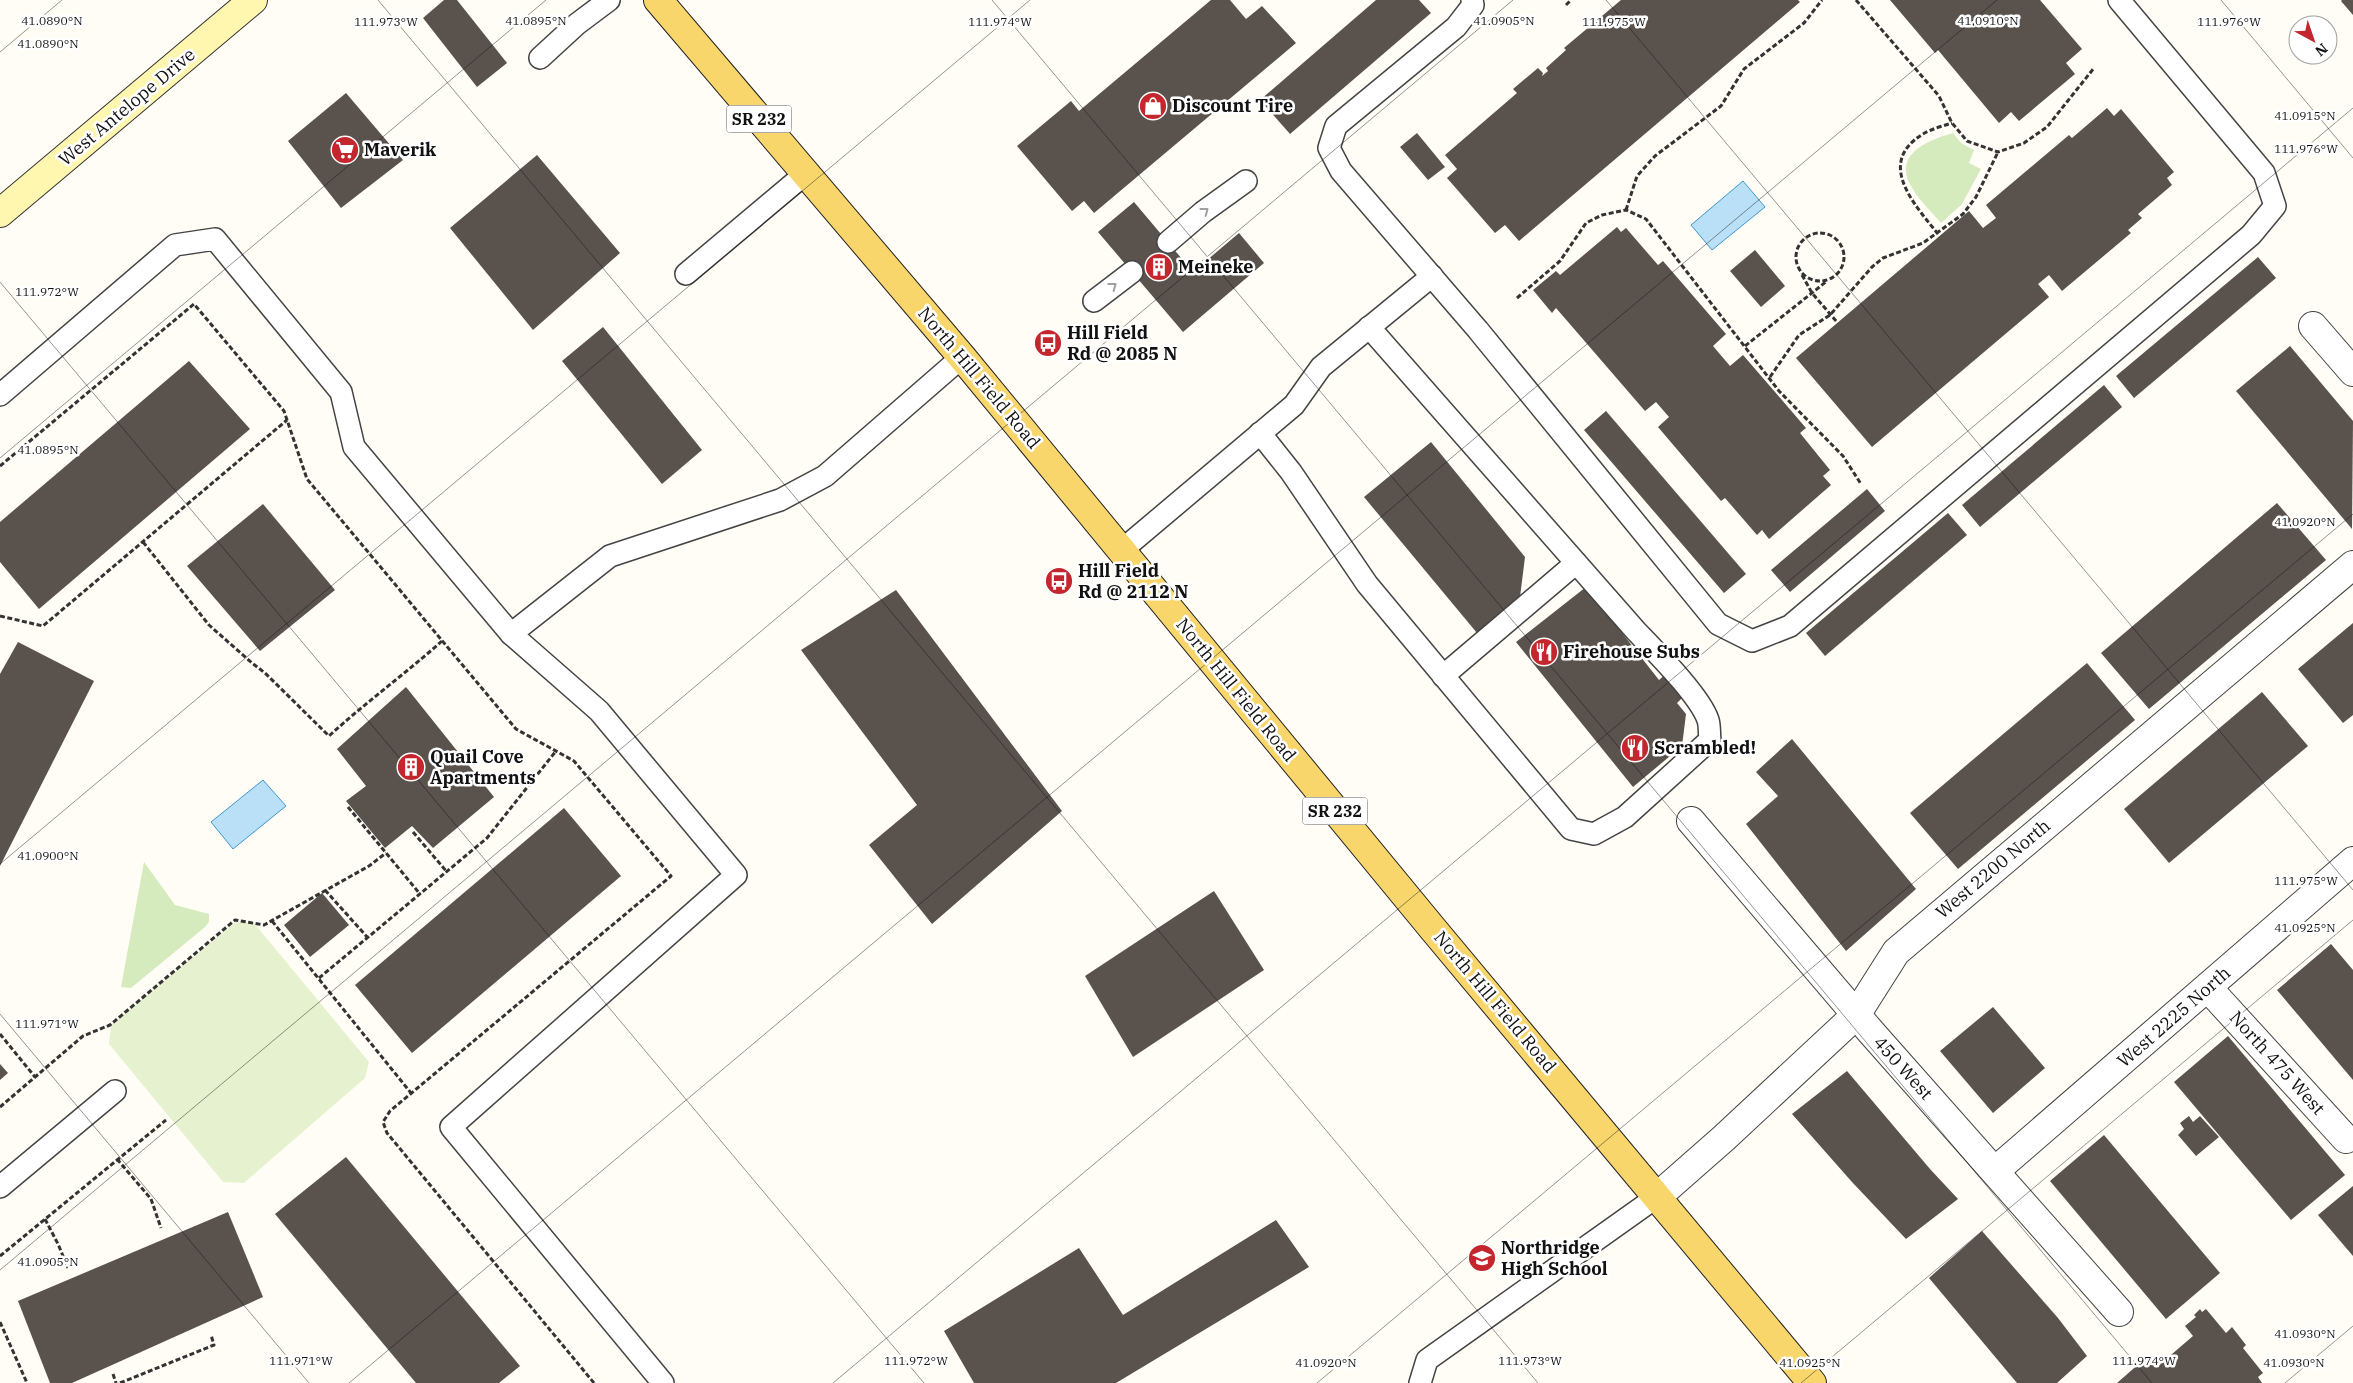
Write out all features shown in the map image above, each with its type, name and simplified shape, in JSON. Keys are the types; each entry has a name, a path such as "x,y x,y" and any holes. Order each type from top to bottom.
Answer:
{"main road":[{"name":"West Antelope Drive","path":"0,214 253,0"},
{"name":"North Hill Field Road","path":"658,0 962,356 1432,929 1658,1196 1812,1383"}],"street":[{"path":"2313,326 2353,372"},
{"name":"West 2200 North","path":"1658,1196 1724,1138 1856,1015 1896,952 2353,565"},
{"name":"450 West","path":"1691,821 1856,1015 2119,1312"},
{"name":"West 2225 North","path":"1994,1171 2353,861"},
{"name":"North 475 West","path":"2208,988 2346,1139"}],"lane":[{"path":"540,58 577,24 609,0"},
{"path":"1472,0 1473,5 1456,27 1336,126 1329,148 1341,171 1432,276 1718,624 1752,641 1790,626 2251,235 2275,206 2264,173 2119,0"},
{"path":"686,274 805,174"},
{"path":"1168,242 1203,212 1246,181"},
{"path":"0,394 175,245 215,239 341,392 354,447 510,634 599,711 736,875 450,1127 663,1383"},
{"path":"1094,301 1132,272"},
{"path":"1122,550 1294,405 1321,367 1432,276"},
{"path":"1260,433 1291,472 1367,584 1571,829 1594,834 1625,817 1710,740 1708,720 1670,666 1576,563 1370,327"},
{"path":"510,634 610,556 780,500 825,476 962,356"},
{"path":"1443,676 1576,563"},
{"path":"0,1187 115,1091"},
{"path":"1420,1383 1427,1360 1658,1196"}],"path":[{"path":"1566,5 1572,0"},
{"path":"1626,210 1637,176 1656,156 1721,106 1744,69 1804,23 1822,0"},
{"path":"1856,0 1939,96 1952,123 1967,141 1998,152 2024,143 2047,127 2094,68"},
{"path":"1938,234 1902,185 1899,169 1906,150 1922,134 1952,123"},
{"path":"1770,378 1799,335 1830,315 1872,267 1884,258 1923,244 1963,214 1972,202 1998,152"},
{"path":"1517,298 1560,260 1586,222 1626,210 1646,219 1770,378 1798,412 1843,456 1861,484"},
{"path":"1745,346 1812,293 1838,273 1844,258 1840,243 1827,234 1819,233 1804,239 1796,252 1798,268 1812,293 1838,322"},
{"path":"1798,268 1809,279 1817,281 1830,279"},
{"path":"0,466 194,304 284,411 307,479 442,641 516,729 574,761 671,876 411,1093 390,1111 383,1122 387,1133 594,1383"},
{"path":"0,616 43,626 287,420"},
{"path":"142,542 210,625 252,663 265,672 329,736 442,641"},
{"path":"319,978 487,838 556,751"},
{"path":"348,807 420,894"},
{"path":"414,832 447,872"},
{"path":"0,1107 83,1036 110,1025 235,920 264,925 369,866 386,853"},
{"path":"326,890 368,938"},
{"path":"272,921 411,1093"},
{"path":"0,1034 35,1076"},
{"path":"0,1256 166,1120"},
{"path":"117,1159 151,1199 161,1228"},
{"path":"45,1219 68,1268"},
{"path":"0,1322 27,1383"},
{"path":"114,1374 118,1383 214,1345 211,1335"}],"green space":[{"path":"1953,133 1961,143 1974,150 1969,163 1981,169 1962,204 1941,223 1914,191 1907,175 1906,165 1916,150 1924,144"},
{"path":"144,862 175,905 209,914 209,922 131,988 121,987"},
{"path":"236,922 254,923 369,1062 365,1078 244,1183 223,1182 109,1044 111,1025"}],"water":[{"path":"1743,181 1765,207 1712,250 1691,225"},
{"path":"263,780 286,806 233,849 211,822"}],"building":[{"path":"444,0 457,0 507,63 477,87 423,18"},
{"name":"Discount Tire","path":"1211,0 1230,0 1246,19 1262,6 1296,43 1094,213 1084,201 1072,211 1017,146 1071,101 1079,111"},
{"path":"1376,0 1419,0 1431,13 1290,134 1260,100"},
{"path":"1621,0 1798,0 1800,2 1519,241 1505,225 1495,233 1447,178 1457,169 1445,155 1517,93 1513,89 1538,68 1543,73 1542,76 1548,71 1546,68 1566,50 1564,48"},
{"path":"1890,0 2040,0 2082,49 2066,63 2075,74 2019,121 2011,112 1999,123 1938,50 1935,53"},
{"path":"2353,0 2353,15 2341,1"},
{"name":"Maverik","path":"346,93 403,160 341,208 288,141"},
{"path":"2107,108 2114,116 2121,109 2174,172 2167,178 2172,185 2138,214 2142,218 2128,230 2131,233 2062,291 2049,275 2038,284 2049,297 1872,447 1796,358 1969,211 1983,228 1996,218 1986,205 2069,135 2072,138"},
{"path":"1417,133 1445,167 1428,180 1400,147"},
{"path":"537,155 620,253 533,330 450,228"},
{"name":"Meineke","path":"1134,202 1193,272 1239,233 1264,263 1183,332 1098,232"},
{"path":"1617,227 1621,232 1626,228 1658,265 1663,261 1726,334 1713,346 1730,366 1743,355 1806,428 1800,433 1830,470 1823,476 1831,485 1769,539 1762,530 1757,535 1725,498 1721,501 1658,427 1669,417 1656,402 1645,411 1556,308 1552,313 1533,290 1556,271 1560,275"},
{"path":"1755,250 1785,286 1761,307 1730,271"},
{"path":"2258,257 2276,278 2134,398 2116,376"},
{"path":"603,327 702,450 662,484 562,361"},
{"path":"2290,346 2353,421 2352,529 2236,391"},
{"path":"189,361 250,429 39,609 0,562 0,522"},
{"path":"2104,385 2122,407 1980,527 1962,505"},
{"path":"1606,411 1746,574 1724,593 1584,430"},
{"path":"1431,442 1525,557 1520,597 1477,633 1364,497"},
{"path":"1867,489 1885,511 1790,592 1771,570"},
{"path":"2277,503 2326,560 2149,709 2101,653"},
{"path":"263,504 335,590 260,651 187,566"},
{"path":"1948,513 1967,535 1825,656 1806,633"},
{"path":"1586,587 1659,680 1669,671 1688,692 1677,703 1686,714 1682,746 1633,787 1516,642"},
{"path":"896,590 1062,811 932,924 869,845 917,805 801,650"},
{"path":"2353,623 2353,715 2343,723 2298,669"},
{"path":"18,642 94,681 0,866 0,674"},
{"path":"2087,663 2135,720 1958,869 1910,813"},
{"name":"Quail Cove Apartments","path":"406,687 494,797 433,848 412,826 385,848 346,801 366,786 337,749"},
{"path":"2262,692 2308,746 2169,863 2124,809"},
{"path":"1792,739 1916,889 1846,951 1746,824 1778,796 1756,772"},
{"path":"564,808 621,876 412,1053 355,985"},
{"path":"1214,891 1264,970 1133,1057 1085,976"},
{"path":"322,893 349,925 310,957 284,925"},
{"path":"2331,944 2353,970 2353,1080 2277,990"},
{"path":"1993,1007 2045,1068 1993,1113 1940,1051"},
{"path":"2228,1036 2345,1175 2291,1220 2174,1082"},
{"path":"0,1064 8,1073 0,1080"},
{"path":"1847,1071 1958,1199 1906,1239 1792,1114"},
{"path":"2189,1116 2193,1122 2200,1116 2219,1137 2196,1156 2178,1135 2184,1129 2180,1123"},
{"path":"2104,1135 2220,1273 2166,1319 2050,1181"},
{"path":"346,1157 520,1366 499,1383 416,1383 275,1214"},
{"path":"2353,1186 2353,1256 2318,1215"},
{"path":"228,1212 263,1297 72,1383 50,1383 18,1301"},
{"path":"1276,1220 1309,1267 1116,1383 974,1383 944,1331 1079,1248 1123,1315"},
{"path":"1982,1231 2058,1318 2087,1356 2057,1383 2017,1383 1929,1278"},
{"path":"2200,1309 2202,1312 2206,1309 2226,1333 2232,1327 2246,1345 2243,1348 2263,1373 2258,1377 2262,1383 2117,1383 2149,1355 2158,1366 2193,1336 2185,1326 2196,1317 2194,1315"}],"place":[{"name":"Discount Tire","path":"1153,106"},
{"name":"Maverik","path":"345,150"},
{"name":"Meineke","path":"1159,267"},
{"name":"Hill Field Rd @ 2085 N","path":"1048,343"},
{"name":"Hill Field Rd @ 2112 N","path":"1059,581"},
{"name":"Firehouse Subs","path":"1544,652"},
{"name":"Scrambled!","path":"1635,748"},
{"name":"Quail Cove Apartments","path":"411,767"},
{"name":"Northridge High School","path":"1482,1258"}]}
